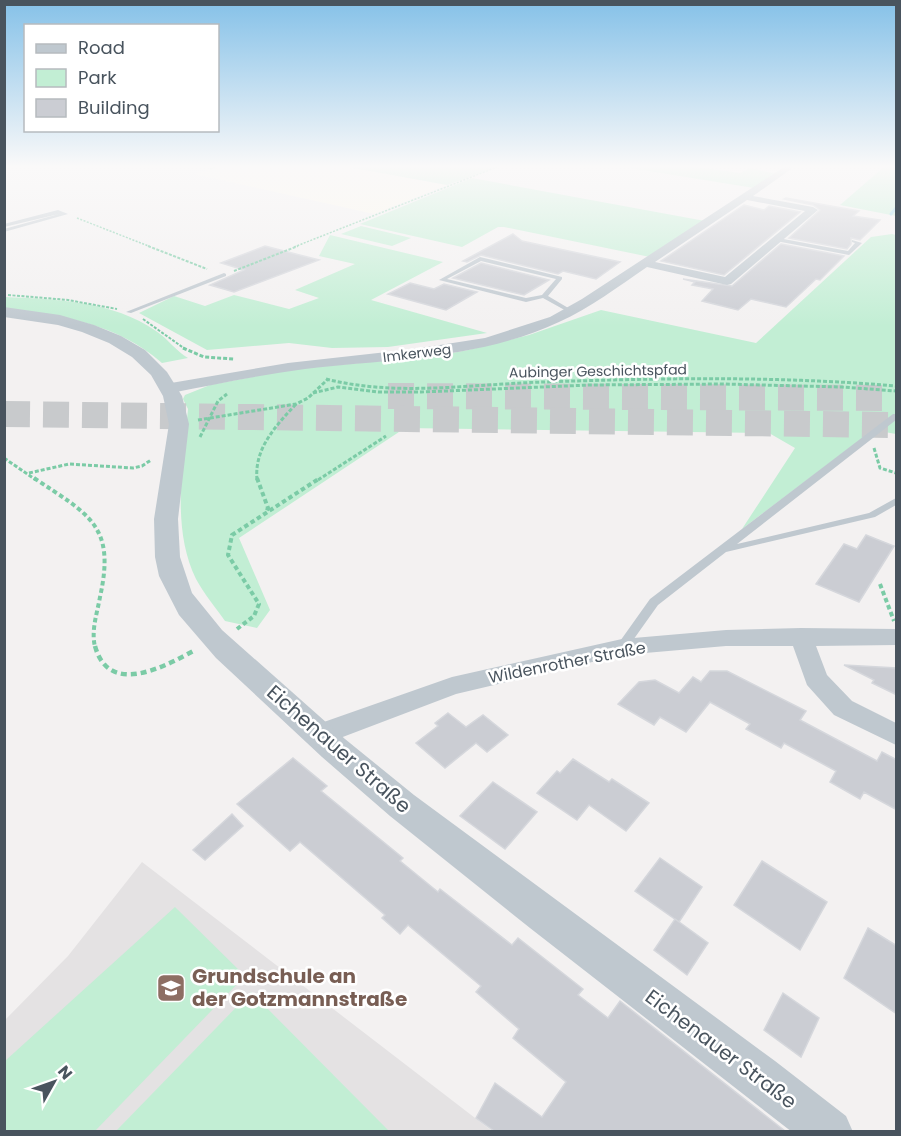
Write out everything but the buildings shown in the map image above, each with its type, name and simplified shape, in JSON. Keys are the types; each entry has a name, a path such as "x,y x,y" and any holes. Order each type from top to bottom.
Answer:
{"street":[{"name":"Imkerweg","path":"171,388 305,365 468,346 527,331 572,312 711,220"},
{"path":"645,264 727,281 801,220"},
{"name":"Eichenauer Straße","path":"4,312 59,320 108,336 144,358 171,388 178,410 189,431 164,533 172,577 192,613 216,640 319,736 513,892 830,1131"},
{"name":"Wildenrother Straße","path":"319,736 330,729 452,686 622,647 726,638 801,636 895,629"},
{"path":"801,636 816,679 843,708 897,735"}],"lane":[{"path":"4,226 27,220"},
{"path":"4,231 43,220"},
{"path":"778,240 849,253 859,243 854,241"},
{"path":"544,296 560,278 480,259 442,280 526,300 544,296 572,312"},
{"path":"129,312 224,275"},
{"path":"622,647 654,602 897,416"},
{"path":"724,550 872,515 897,501"}],"path":[{"path":"81,220 224,275 362,220"},
{"path":"4,295 68,300 129,312 162,329 186,352 195,356 209,359 239,359"},
{"name":"Aubinger Geschichtspfad","path":"305,365 328,380 353,384 418,387 586,380 721,379 873,384 897,389"},
{"path":"264,515 268,508 258,485 256,473 259,454 268,435 296,404 328,380"},
{"path":"313,393 338,387 378,392 421,392 589,385 700,384 897,389"},
{"path":"189,431 208,418 218,401 234,390"},
{"path":"189,431 208,418 296,404"},
{"path":"4,458 74,505 97,527 105,546 106,572 92,635 99,661 114,672 139,674 174,662 240,627 254,616 259,604 228,555 228,546 232,536 386,436"},
{"path":"862,443 875,449 880,468 897,473"},
{"path":"27,472 70,461 117,465 124,468 142,466 154,455"},
{"path":"880,584 895,629"}],"shaded area":[{"name":"Grundschule an der Gotzmannstraße","path":"142,862 492,1131 5,1132 5,1020 68,956"}],"green space":[{"path":"370,220 705,221 650,257 504,227 498,227 462,247 360,224"},
{"path":"361,226 411,238 392,246 341,234"},
{"path":"330,235 443,262 371,300 487,333 388,347 332,348 289,343 207,350 139,313 174,296 205,306 234,295 289,309 319,298 295,290 355,264 319,256"},
{"path":"896,235 896,434 873,430 742,529 795,448 769,433 405,428 239,538 270,610 257,628 225,621 196,579 188,559 181,517 182,473 188,409 183,399 185,395 210,385 293,369 436,356 468,350 529,335 601,310 756,343 871,237"},
{"path":"5,297 63,301 122,313 156,331 188,358 162,363 127,339 108,330 68,318 5,308"},
{"path":"175,907 245,976 95,1131 5,1131 5,1061"},
{"path":"251,992 389,1131 116,1131"}],"tunnel":[{"path":"388,396 896,398"},
{"path":"4,414 896,425"}],"place":[{"name":"Grundschule an der Gotzmannstraße","path":"171,988"}]}
